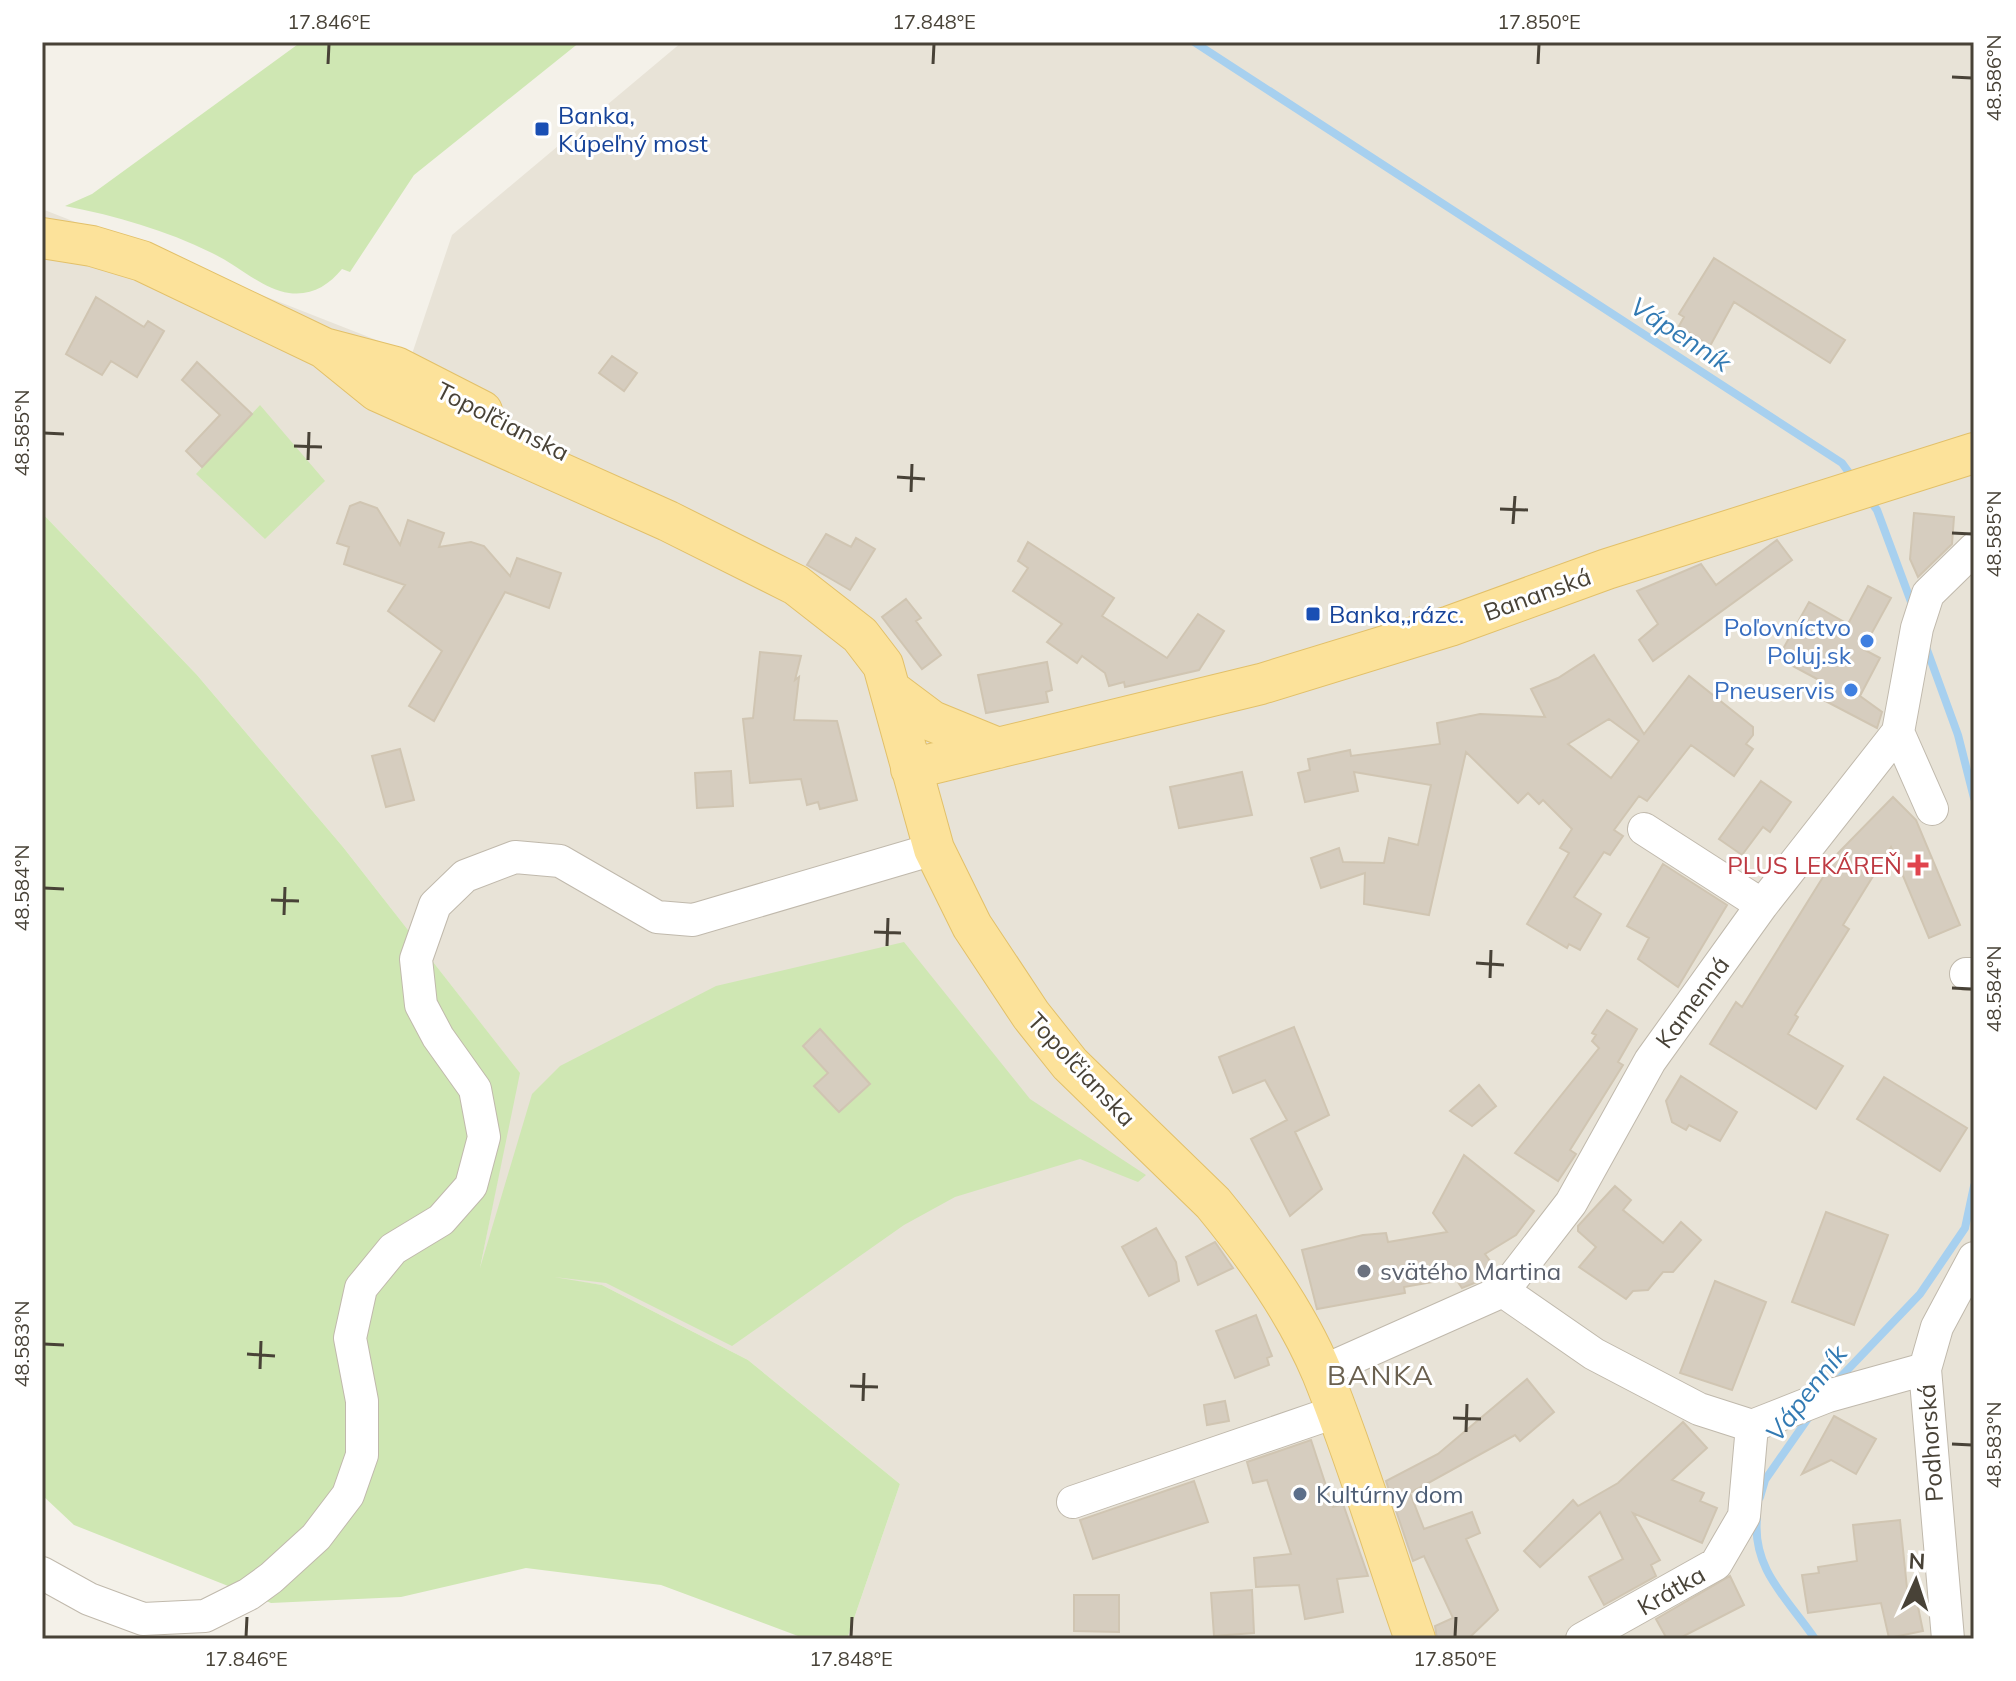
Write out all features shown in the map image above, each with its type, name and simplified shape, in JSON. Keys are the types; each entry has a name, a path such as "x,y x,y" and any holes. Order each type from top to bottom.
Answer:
{"main road":[{"name":"Topoľčianska","path":"42,238 92,246 142,261 324,348 396,367 578,459 668,521 796,585 823,603 860,635 883,665 934,849 972,926 1031,1015 1070,1064 1213,1203 1273,1284 1321,1372 1415,1639"},
{"name":"Bananská","path":"911,769 1261,684 1885,479 1974,453"},
{"path":"892,691 932,721 998,748"}],"street":[{"name":"Kamenná","path":"1321,1372 1503,1291 1571,1203 1650,1061 1762,905 1898,732 1917,628 1928,594 1974,549"},
{"path":"1898,732 1932,809"},
{"path":"1644,829 1762,905"},
{"path":"42,1573 89,1599 143,1619 205,1616 249,1594 271,1578 316,1537 348,1495 362,1455 362,1401 350,1338 361,1288 393,1249 441,1220 471,1186 484,1137 475,1089 438,1037 421,1005 416,959 435,905 465,876 515,857 560,861 657,917 693,920 934,849"},
{"name":"Podhorská","path":"1948,1639 1925,1369 1937,1327 1974,1258"},
{"path":"1503,1291 1594,1354 1699,1409 1752,1426 1828,1396 1925,1369"},
{"path":"1073,1502 1335,1412"},
{"name":"Krátka","path":"1582,1639 1716,1564 1744,1516 1752,1426"}],"shaded area":[{"path":"682,42 1974,42 1974,1639 847,1639 900,1484 748,1360 602,1285 480,1268 519,1072 343,847 197,675 42,513 42,209 412,354 452,235"}],"green space":[{"path":"301,42 580,42 414,175 350,272 342,269 325,285 312,291 297,294 279,291 177,237 122,219 65,206 92,194"},
{"path":"260,405 325,481 265,539 196,474"},
{"path":"42,513 197,675 343,847 520,1073 480,1268 532,1094 560,1066 716,986 904,942 1030,1099 1146,1175 1138,1182 1080,1159 955,1197 904,1225 732,1346 606,1283 554,1277 602,1285 748,1360 900,1484 847,1639 806,1639 661,1585 526,1568 401,1597 271,1603 74,1525 42,1495"}],"building":[{"path":"1714,258 1845,340 1830,363 1734,302 1710,346 1679,326 1684,317 1679,314"},
{"path":"96,297 144,327 148,321 164,331 137,377 111,361 102,375 66,354"},
{"path":"612,356 637,373 624,391 599,373"},
{"path":"197,362 252,414 202,467 186,451 220,415 182,380"},
{"path":"360,502 377,508 400,545 408,520 444,533 439,547 471,542 484,546 510,576 517,558 561,573 549,608 505,592 434,721 409,706 442,651 388,611 405,585 344,564 349,547 337,543 350,506"},
{"path":"1914,513 1954,517 1952,544 1918,577 1910,559"},
{"path":"826,534 851,547 856,538 875,549 850,590 807,565"},
{"path":"1777,540 1792,560 1653,661 1639,640 1658,624 1637,591 1701,564 1716,585"},
{"path":"1028,542 1114,598 1102,616 1167,658 1198,614 1224,631 1199,670 1125,687 1124,682 1109,686 1105,673 1082,656 1077,663 1047,642 1062,624 1013,591 1028,568 1018,561"},
{"path":"1868,586 1891,598 1863,649 1880,658 1860,696 1882,712 1877,728 1812,694 1819,680 1778,658 1809,602 1848,624"},
{"path":"906,599 921,618 916,621 941,655 922,669 882,617"},
{"path":"760,652 801,656 795,680 799,677 794,720 837,721 857,800 820,809 818,802 807,805 801,779 750,783 743,719 753,718"},
{"path":"1594,655 1644,734 1689,676 1753,727 1753,735 1746,744 1753,749 1734,776 1691,745 1647,801 1639,796 1614,830 1623,836 1610,855 1604,852 1574,897 1601,914 1580,950 1569,944 1567,948 1527,924 1569,853 1560,848 1572,829 1543,800 1539,804 1528,793 1518,803 1466,752 1429,915 1364,904 1365,873 1321,888 1311,858 1339,848 1343,862 1384,863 1389,838 1418,845 1431,785 1354,772 1358,791 1305,802 1298,773 1310,770 1308,759 1350,750 1351,756 1440,744 1437,723 1480,714 1545,717 1531,689 1558,678","holes":["1609,719 1639,741 1611,778 1568,744"]},
{"path":"1047,662 1052,690 1046,692 1048,702 986,713 978,675"},
{"path":"400,749 414,800 386,807 372,756"},
{"path":"731,771 733,806 697,808 695,773"},
{"path":"1242,772 1252,815 1179,828 1170,787"},
{"path":"1761,781 1791,802 1770,832 1763,827 1742,855 1719,839"},
{"path":"1893,797 1916,820 1960,925 1929,938 1891,847 1843,925 1849,929 1795,1015 1798,1017 1788,1034 1843,1066 1816,1109 1710,1044 1736,1002 1742,1007 1838,853"},
{"path":"1663,864 1727,905 1678,987 1638,959 1649,938 1627,926"},
{"path":"1607,1010 1637,1029 1618,1062 1623,1065 1570,1150 1576,1154 1558,1181 1515,1153 1599,1048 1592,1041 1596,1035 1592,1033"},
{"path":"1294,1027 1329,1115 1295,1132 1322,1189 1290,1216 1251,1139 1287,1120 1265,1080 1233,1093 1219,1057"},
{"path":"820,1029 870,1084 839,1112 814,1086 828,1073 803,1046"},
{"path":"1681,1076 1737,1112 1720,1141 1689,1125 1686,1130 1672,1122 1666,1101"},
{"path":"1884,1077 1967,1128 1940,1171 1857,1119"},
{"path":"1479,1085 1496,1106 1472,1126 1450,1111"},
{"path":"1464,1155 1534,1211 1516,1235 1485,1254 1493,1265 1482,1280 1462,1288 1455,1278 1404,1287 1405,1293 1317,1309 1302,1250 1363,1235 1386,1233 1388,1242 1447,1232 1433,1213"},
{"path":"1615,1186 1631,1200 1623,1210 1663,1243 1681,1222 1701,1240 1673,1272 1663,1272 1648,1290 1633,1291 1626,1299 1579,1267 1596,1247 1578,1231 1578,1226"},
{"path":"1826,1212 1888,1235 1854,1325 1792,1302"},
{"path":"1156,1228 1176,1262 1179,1281 1149,1296 1122,1247"},
{"path":"1215,1242 1233,1268 1198,1285 1186,1257"},
{"path":"1715,1281 1766,1302 1732,1390 1680,1373"},
{"path":"1256,1315 1272,1356 1267,1358 1269,1365 1235,1378 1216,1331"},
{"path":"1527,1379 1554,1412 1520,1441 1515,1435 1410,1493 1424,1529 1472,1512 1480,1533 1466,1539 1498,1610 1468,1639 1437,1639 1435,1626 1453,1618 1424,1556 1413,1561 1386,1481 1438,1454"},
{"path":"1225,1401 1229,1421 1207,1425 1204,1405"},
{"path":"1834,1416 1876,1439 1856,1474 1831,1460 1802,1474"},
{"path":"1683,1422 1707,1448 1672,1480 1704,1493 1700,1501 1717,1508 1702,1543 1633,1513 1660,1560 1651,1565 1656,1576 1604,1605 1589,1577 1623,1559 1600,1512 1540,1567 1524,1551 1573,1500 1578,1506 1618,1483"},
{"path":"1311,1440 1333,1507 1343,1504 1368,1576 1337,1579 1343,1612 1305,1619 1299,1585 1256,1587 1254,1558 1291,1554 1267,1480 1253,1483 1247,1462"},
{"path":"1194,1481 1208,1522 1093,1559 1080,1520"},
{"path":"1900,1520 1908,1598 1916,1597 1923,1631 1889,1638 1881,1603 1808,1613 1802,1575 1819,1573 1818,1567 1857,1561 1853,1525"},
{"path":"1730,1576 1744,1605 1678,1639 1667,1639 1656,1619"},
{"path":"1252,1590 1254,1633 1214,1636 1211,1593"},
{"path":"1074,1595 1119,1595 1119,1632 1074,1631"}],"waterway":[{"name":"Vápenník","path":"1194,42 1842,463 1855,481"},
{"name":"Vápenník","path":"1868,498 1877,510 1913,607"},
{"name":"Vápenník","path":"1926,647 1958,735 1974,798"},
{"name":"Vápenník","path":"1834,1384 1920,1294 1965,1228 1974,1186"},
{"name":"Vápenník","path":"1760,1497 1765,1480 1809,1417"},
{"name":"Vápenník","path":"1757,1518 1757,1536 1766,1569 1815,1639"}],"place":[{"name":"Banka, Kúpeľný most","path":"542,129"},
{"name":"Banka,,rázc.","path":"1313,614"},
{"name":"Poľovníctvo Poluj.sk","path":"1867,641"},
{"name":"Pneuservis","path":"1851,690"},
{"name":"PLUS LEKÁREŇ","path":"1918,865"},
{"name":"svätého Martina","path":"1364,1271"},
{"name":"Kultúrny dom","path":"1300,1494"}],"district":[{"name":"BANKA","path":"1381,1374"}]}
